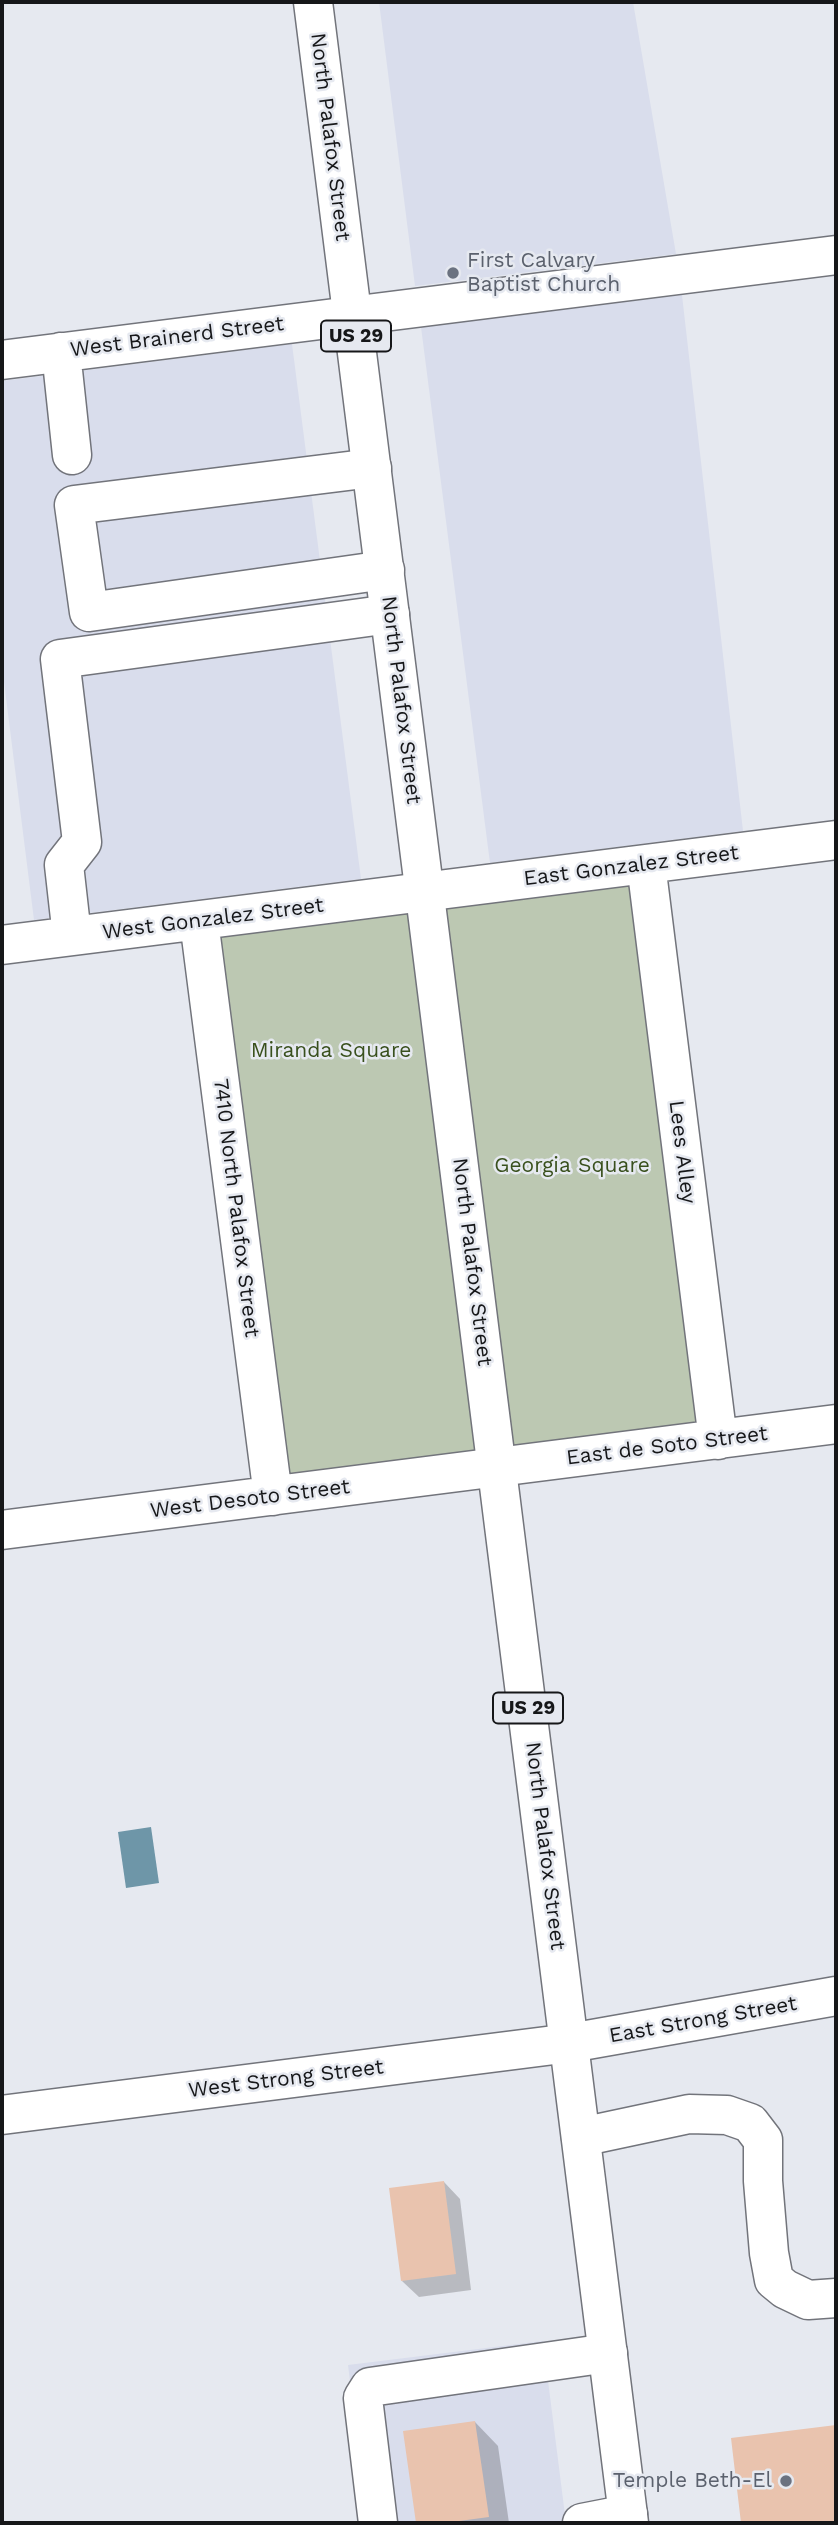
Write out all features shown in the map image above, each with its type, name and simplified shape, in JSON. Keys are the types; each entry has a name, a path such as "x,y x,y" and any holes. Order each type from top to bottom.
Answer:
{"street":[{"name":"North Palafox Street","path":"313,2 628,2519"},
{"name":"West Brainerd Street","path":"2,360 836,255"},
{"path":"61,352 72,456"},
{"path":"372,468 74,505 89,612 385,570"},
{"path":"72,936 64,865 82,842 60,659 390,614"},
{"name":"East Gonzalez Street","path":"425,892 836,840"},
{"name":"Lees Alley","path":"646,864 719,1440"},
{"name":"West Gonzalez Street","path":"2,945 425,892"},
{"name":"7410 North Palafox Street","path":"200,920 273,1496"},
{"name":"East de Soto Street","path":"498,1467 836,1424"},
{"name":"West Desoto Street","path":"2,1530 498,1467"},
{"name":"East Strong Street","path":"570,2043 836,1996"},
{"name":"West Strong Street","path":"2,2115 570,2043"},
{"path":"581,2137 689,2114 727,2115 750,2123 763,2140 763,2180 774,2280 785,2290 808,2300 836,2298"},
{"path":"378,2523 363,2398 370,2387 608,2353"},
{"path":"582,2523 628,2519"}],"shaded area":[{"path":"379,2 633,2 676,254 415,286"},
{"path":"682,295 743,831 490,863 421,327"},
{"path":"292,344 361,879 34,920 2,666 2,381"},
{"path":"543,2341 566,2523 368,2523 348,2365"}],"green space":[{"path":"646,864 718,1440 273,1496 199,921"}],"water":[{"path":"151,1827 159,1883 126,1888 118,1832"}],"building":[{"path":"444,2181 456,2274 401,2281 389,2188"},
{"path":"475,2421 489,2517 444,2523 416,2523 403,2431"},
{"name":"Temple Beth-El","path":"836,2425 836,2523 741,2523 731,2438"}],"place":[{"name":"First Calvary Baptist Church","path":"453,273"},
{"name":"Temple Beth-El","path":"786,2481"}],"park label":[{"name":"Miranda Square","path":"331,1051"},
{"name":"Georgia Square","path":"572,1166"}]}
